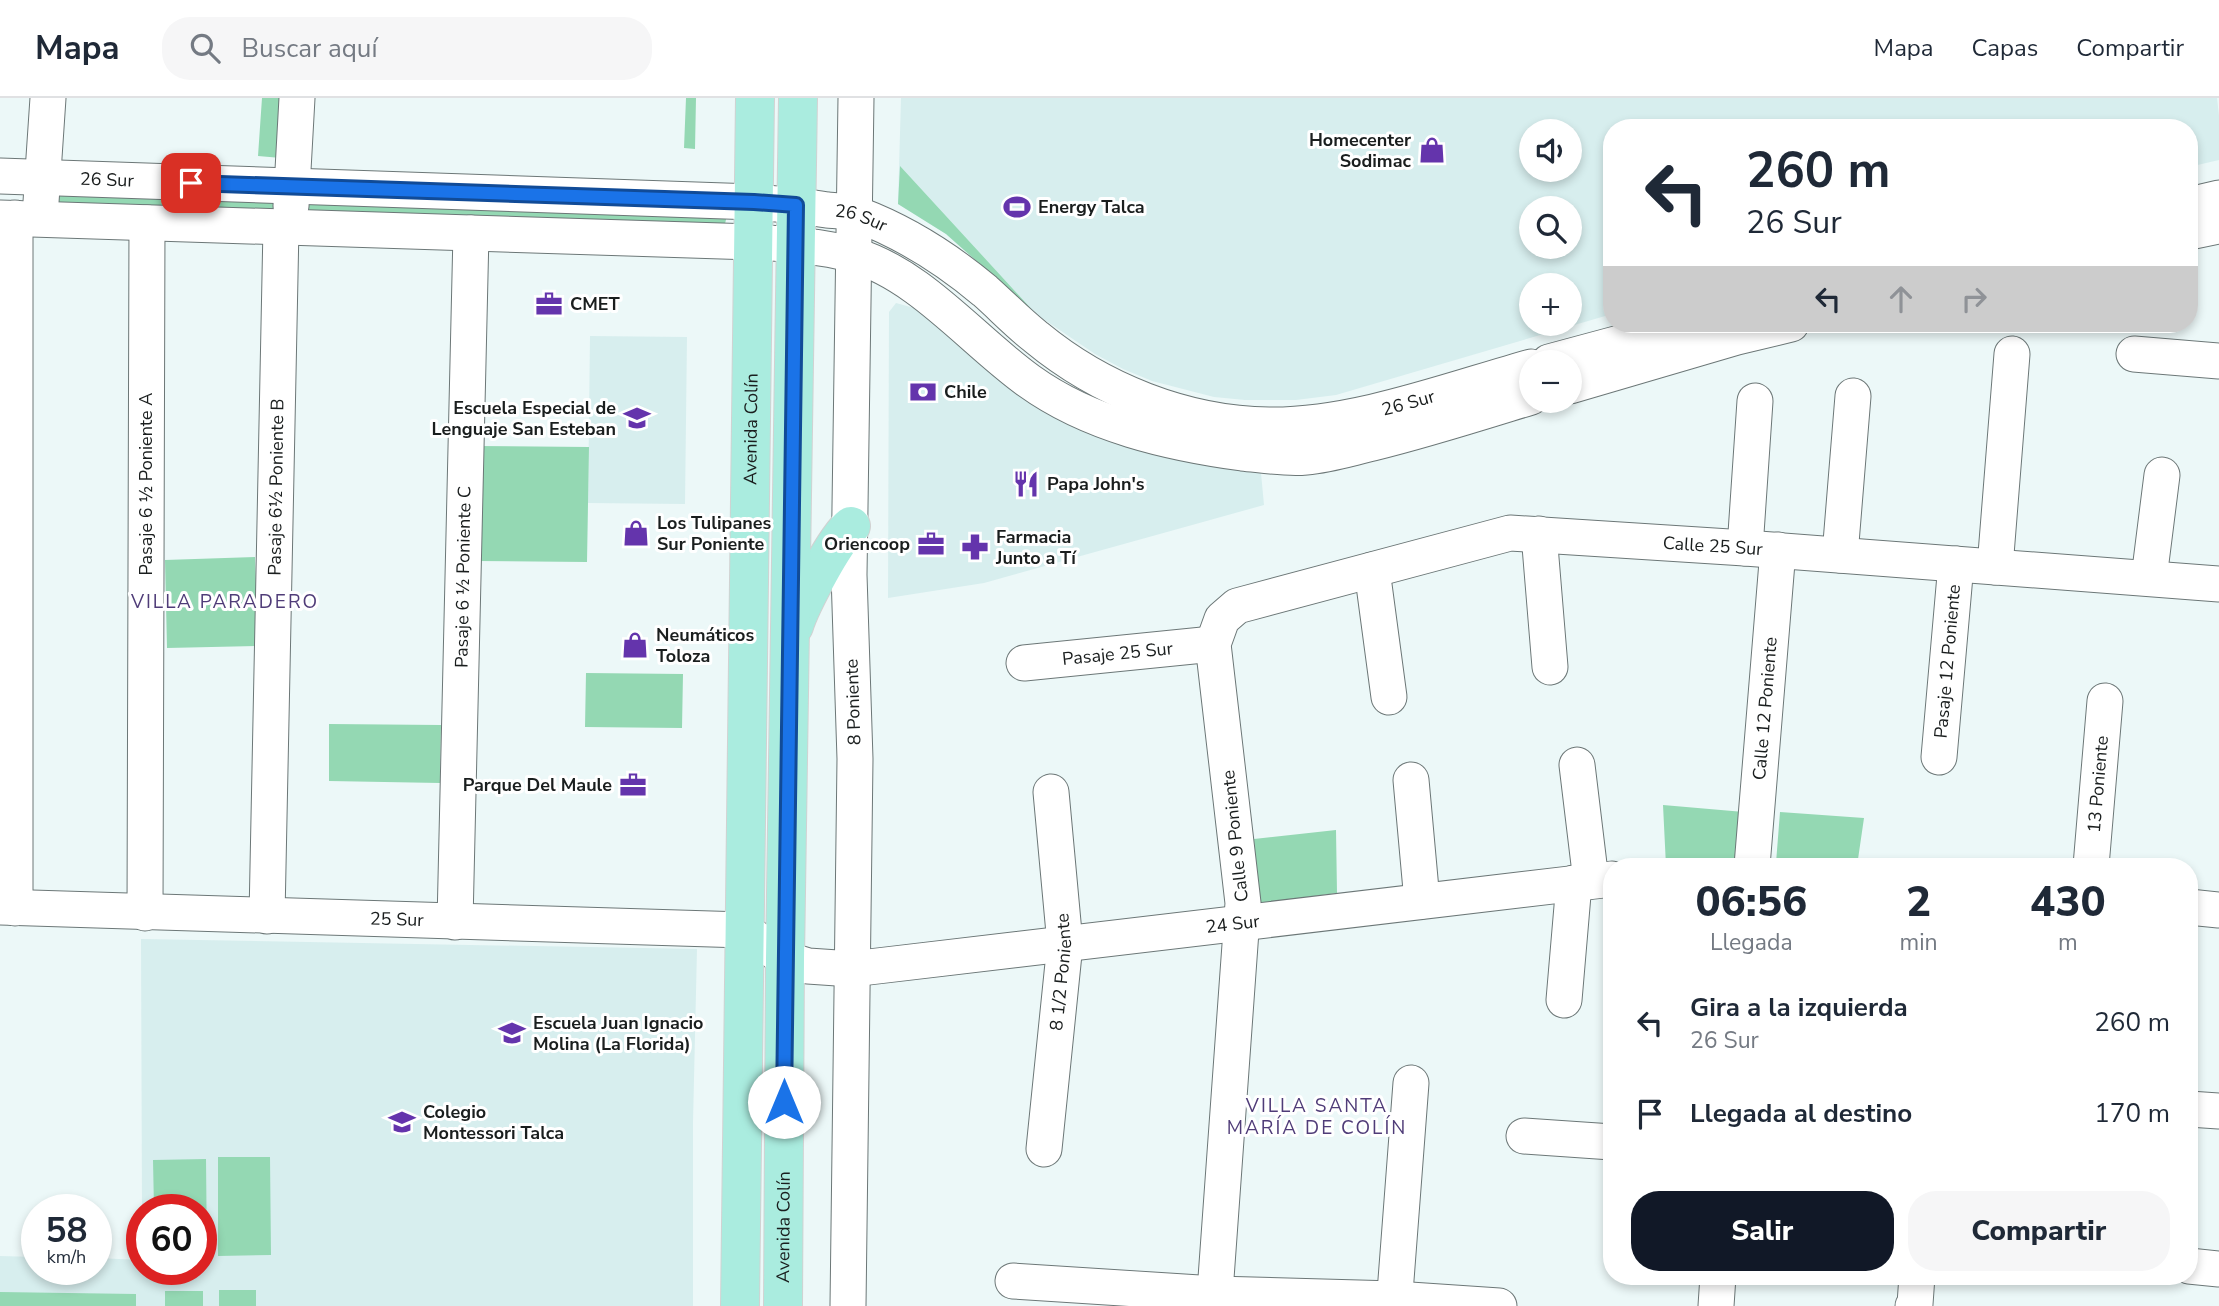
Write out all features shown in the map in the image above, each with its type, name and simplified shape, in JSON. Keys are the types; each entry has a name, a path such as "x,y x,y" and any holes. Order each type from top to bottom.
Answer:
{"main road":[{"name":"Avenida Colín","path":"740,1306 755,98"},
{"name":"Avenida Colín","path":"783,1306 785,959 798,98"},
{"path":"790,638 797,616 811,590 840,538 852,526"}],"street":[{"path":"8,907 19,218 42,178 48,98"},
{"name":"Pasaje 6½ Poniente B","path":"267,916 286,227 292,185 297,98"},
{"name":"8 Poniente","path":"848,1306 855,758 849,593 856,98"},
{"name":"26 Sur","path":"0,176 754,202 855,214 883,225 930,251 984,290 1035,337 1094,377 1127,393 1184,413 1231,422 1303,425 1357,416 1519,370"},
{"path":"2198,203 2219,198"},
{"name":"26 Sur","path":"19,218 753,242 795,245 854,255 881,266 918,289 1029,381 1083,412 1163,438 1273,457 1305,457 1338,452 1519,401"},
{"name":"Pasaje 6 ½ Poniente A","path":"145,913 146,223"},
{"path":"2198,230 2219,226"},
{"name":"Pasaje 6 ½ Poniente C","path":"455,922 471,233"},
{"path":"1582,353 1657,333"},
{"path":"1582,382 1754,333"},
{"path":"1995,567 2012,354"},
{"path":"2134,354 2219,361"},
{"path":"1840,555 1853,396"},
{"name":"Calle 12 Poniente","path":"1752,858 1762,549 1755,401"},
{"path":"1273,457 1301,435 1303,425"},
{"path":"2149,578 2162,475"},
{"name":"Calle 25 Sur","path":"1217,632 1237,606 1510,533 1762,549 2219,584"},
{"path":"1539,534 1550,667"},
{"name":"Pasaje 12 Poniente","path":"1939,757 1956,564"},
{"path":"1372,570 1389,697"},
{"name":"Pasaje 25 Sur","path":"1024,663 1217,632"},
{"name":"Calle 9 Poniente","path":"1214,1300 1243,923 1241,877 1217,632"},
{"name":"13 Poniente","path":"2092,858 2105,701"},
{"path":"1564,1000 1592,881 1577,765"},
{"path":"1411,780 1422,901"},
{"name":"8 1/2 Poniente","path":"1044,1149 1065,944 1051,792"},
{"name":"24 Sur","path":"785,959 808,966 852,969 1592,881"},
{"name":"25 Sur","path":"8,907 744,930"},
{"path":"2198,908 2219,911"},
{"path":"744,930 785,959"},
{"path":"1395,1303 1411,1083"},
{"path":"2198,1110 2219,1111"},
{"path":"1524,1136 1603,1141"},
{"path":"2198,1267 2219,1269"},
{"path":"1013,1281 1214,1300 1499,1306"},
{"path":"1716,1306 1717,1285"}],"shaded area":[{"path":"901,98 2217,98 2219,160 2198,165 2198,119 1603,119 1603,317 1582,323 1582,273 1519,273 1519,336 1537,336 1336,395 1296,400 1245,400 1214,397 1152,381 1095,354 1036,314 946,234 898,204"},
{"path":"896,303 914,308 1000,377 1098,437 1156,455 1261,473 1264,505 984,583 888,598 889,312"},
{"name":"Escuela Especial de Lenguaje San Esteban","path":"590,336 687,337 685,504 588,503"},
{"name":"Colegio Montessori Talca","path":"141,939 697,949 693,1306 0,1306 0,1256 21,1257 21,1285 112,1285 112,1259 126,1259 126,1285 217,1285 217,1194 142,1194"}],"green space":[{"path":"262,98 285,98 281,158 258,156"},
{"path":"686,98 696,98 695,149 684,148"},
{"path":"900,166 1036,314 946,234 898,204"},
{"path":"140,191 277,196 277,219 58,213 57,196"},
{"path":"310,197 727,215 725,224 310,213 304,206"},
{"path":"478,446 589,447 587,562 477,561"},
{"path":"255,557 258,646 167,648 165,560"},
{"path":"586,673 683,674 682,728 585,727"},
{"path":"329,724 441,725 440,783 329,781"},
{"path":"1663,805 1767,814 1747,858 1666,858"},
{"path":"1780,812 1864,818 1858,858 1776,858"},
{"path":"1336,830 1337,893 1258,904 1254,839"},
{"path":"218,1157 270,1157 271,1255 218,1256"},
{"path":"206,1159 206,1194 154,1194 153,1160"},
{"path":"219,1290 256,1290 256,1306 219,1306"},
{"path":"165,1291 203,1291 203,1306 165,1306"},
{"path":"0,1292 136,1294 136,1306 0,1306"}],"place":[{"name":"Homecenter Sodimac","path":"1432,150"},
{"name":"Energy Talca","path":"1017,207"},
{"name":"CMET","path":"549,304"},
{"name":"Chile","path":"923,392"},
{"name":"Escuela Especial de Lenguaje San Esteban","path":"637,418"},
{"name":"Papa John's","path":"1026,484"},
{"name":"Los Tulipanes Sur Poniente","path":"636,533"},
{"name":"Oriencoop","path":"931,544"},
{"name":"Farmacia Junto a Tí","path":"975,547"},
{"name":"Neumáticos Toloza","path":"635,645"},
{"name":"Parque Del Maule","path":"633,785"},
{"name":"Escuela Juan Ignacio Molina (La Florida)","path":"512,1033"},
{"name":"Colegio Montessori Talca","path":"402,1122"}],"district":[{"name":"VILLA PARADERO","path":"225,602"},
{"name":"VILLA SANTA MARÍA DE COLÍN","path":"1317,1117"}],"route":[{"path":"191,183 796,205 784,1102"}]}
